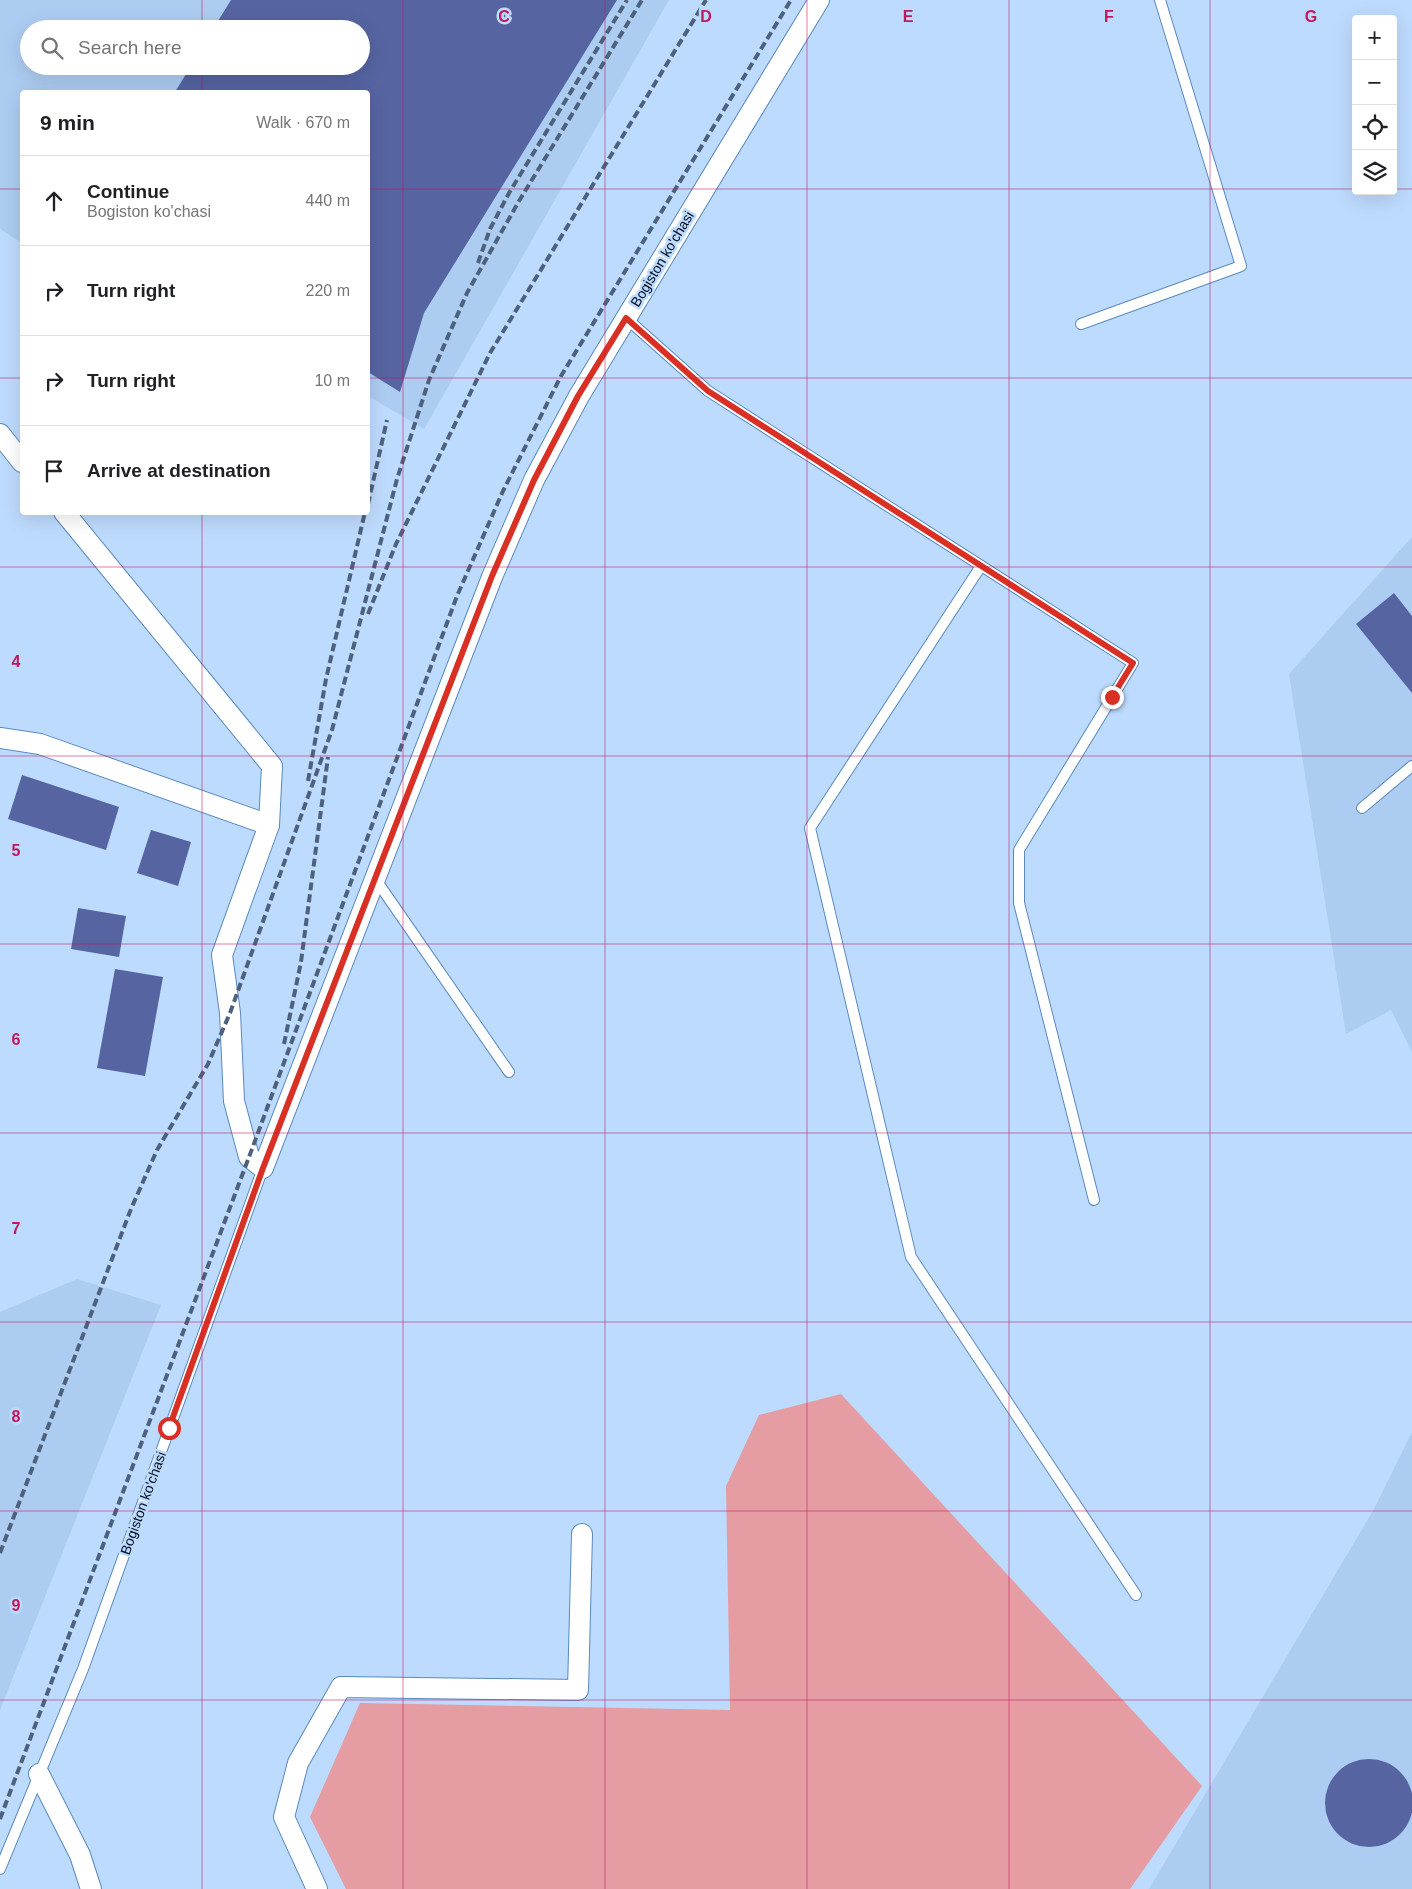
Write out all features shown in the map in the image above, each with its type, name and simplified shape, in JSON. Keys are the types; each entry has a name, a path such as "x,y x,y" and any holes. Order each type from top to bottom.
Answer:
{"street":[{"name":"Bogiston ko'chasi","path":"263,1168 492,576 534,480 578,396 819,0"},
{"path":"0,434 20,459"},
{"path":"66,515 272,766 269,825 222,955 230,1013 234,1101 249,1157 263,1168"},
{"path":"0,738 40,744 269,825"},
{"path":"317,1889 284,1817 298,1763 341,1687 578,1690 582,1534"},
{"path":"40,1774 80,1856 91,1889"}],"lane":[{"path":"1081,324 1241,266 1160,0"},
{"path":"626,318 708,391 1133,663 1018,850 1019,903 1094,1200"},
{"path":"980,566 810,828 911,1256 1136,1595"},
{"path":"1362,808 1412,766"},
{"path":"376,880 509,1072"},
{"name":"Bogiston ko'chasi","path":"0,1869 83,1669 263,1168"}],"shaded area":[{"path":"0,0 669,0 424,429 370,397 370,90 20,90 20,242 0,229"},
{"path":"1412,537 1412,1052 1391,1010 1346,1034 1289,674"},
{"path":"77,1279 161,1305 0,1710 0,1312"},
{"path":"841,1394 1202,1786 1130,1889 346,1889 310,1817 360,1703 730,1710 726,1486 759,1415"},
{"path":"1412,1432 1412,1889 1149,1889 1374,1509"}],"building":[{"path":"231,0 617,0 424,313 400,392 370,373 370,90 176,90 185,75 370,75 370,20 219,20"},
{"path":"1394,593 1412,616 1412,693 1356,624"},
{"path":"22,775 119,807 106,850 8,819"},
{"path":"151,830 191,842 178,886 137,873"},
{"path":"78,908 126,916 119,957 71,949"},
{"path":"115,969 163,977 145,1076 97,1068"},
{"path":"1360,1759 1378,1759 1394,1766 1406,1778 1413,1794 1413,1812 1406,1828 1394,1840 1378,1847 1360,1847 1344,1840 1332,1828 1325,1812 1325,1794 1332,1778 1344,1766"}],"railway":[{"path":"478,263 490,229 509,193 627,0"},
{"path":"0,1553 131,1209 157,1150 208,1064 230,1013 332,730 397,479 429,380 467,293 519,201 642,0"},
{"path":"368,614 396,544 490,353 706,0"},
{"path":"0,1819 249,1157 457,596 503,491 561,376 791,0"},
{"path":"370,495 387,420"},
{"path":"308,781 326,679 364,515"},
{"path":"284,1044 301,962 328,757"}],"route":[{"path":"169,1428 263,1168 492,576 534,480 578,396 626,318 708,391 1133,663 1112,697"}]}
